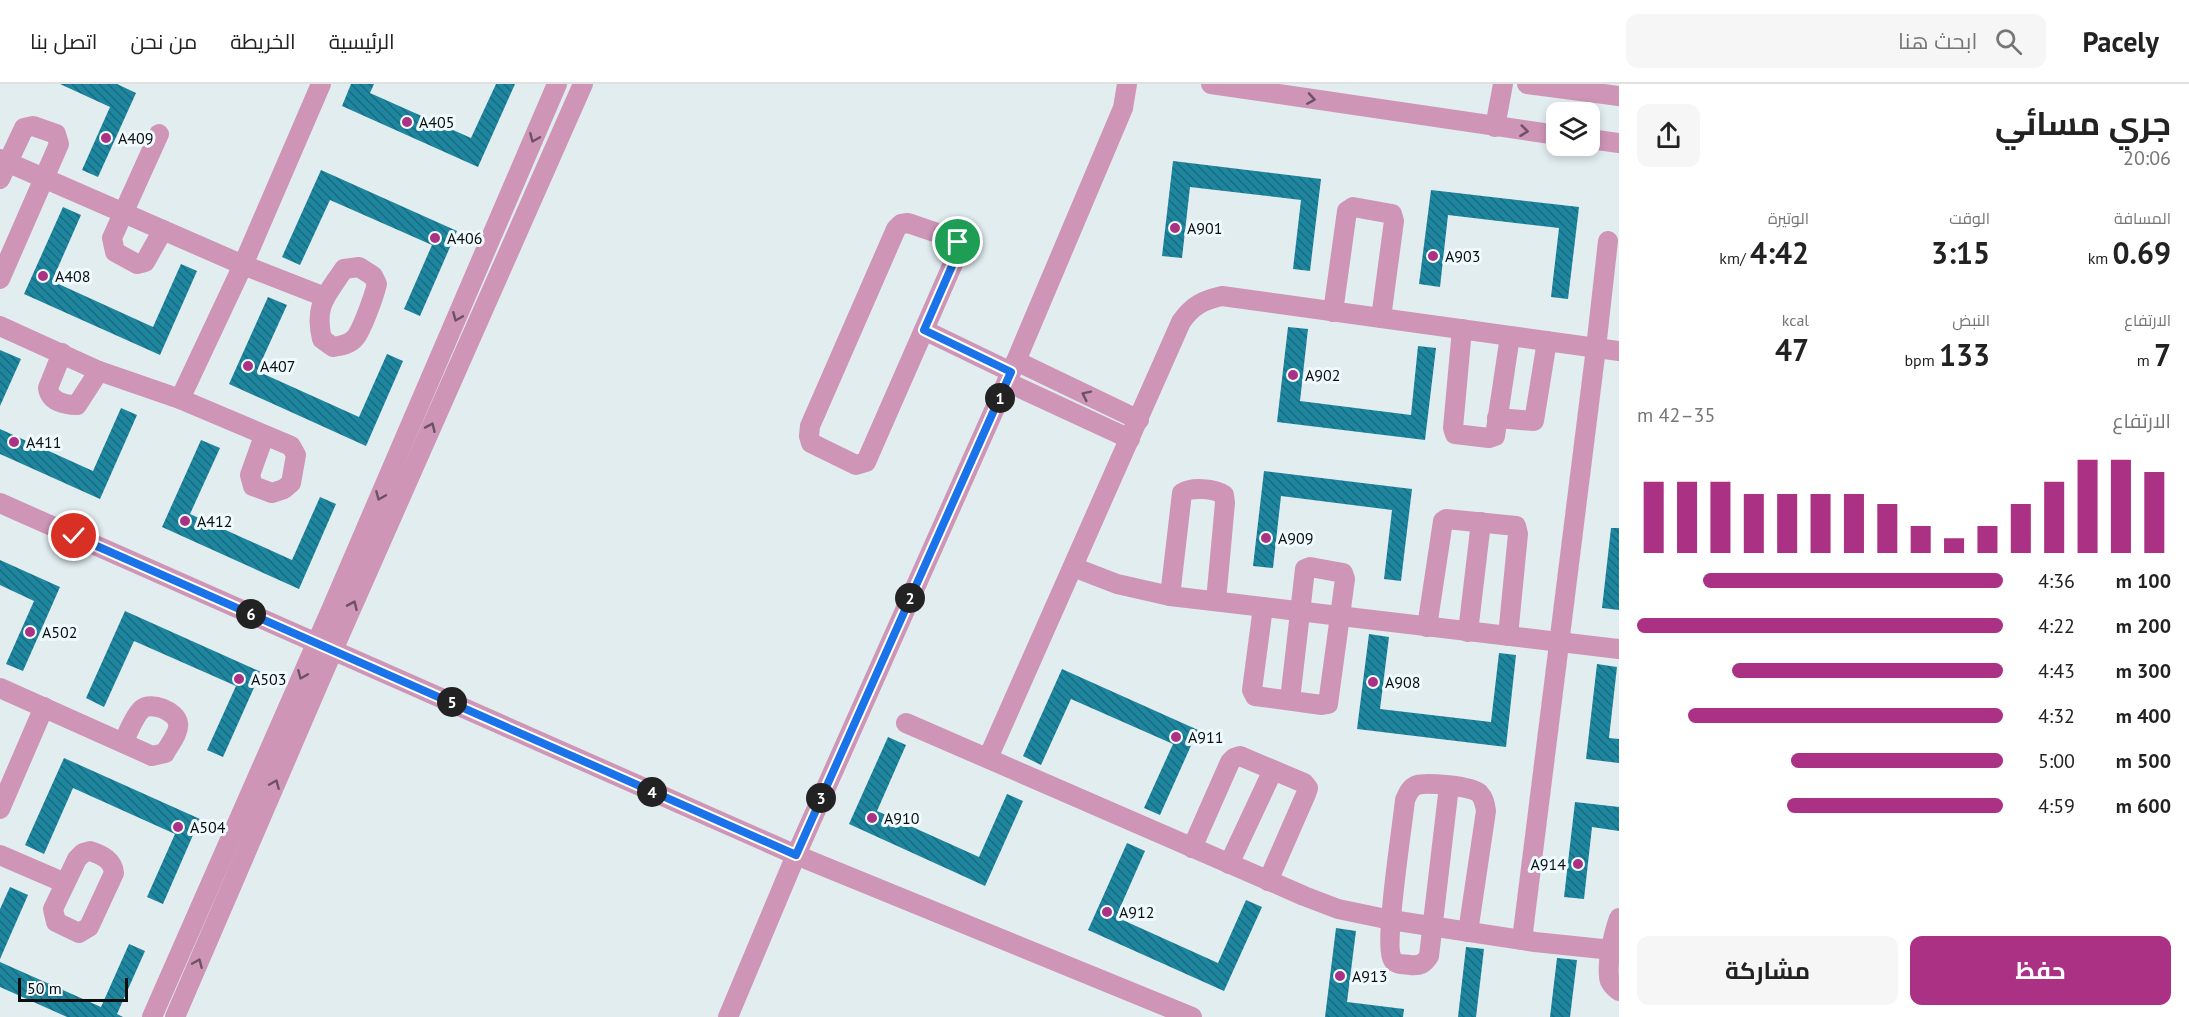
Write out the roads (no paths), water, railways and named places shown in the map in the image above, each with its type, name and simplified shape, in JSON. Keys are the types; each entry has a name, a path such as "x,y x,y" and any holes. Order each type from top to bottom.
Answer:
{"street":[{"path":"180,399 243,265 321,84"},
{"path":"175,1017 324,646 557,84"},
{"path":"152,1017 583,84"},
{"path":"728,1017 796,855 1011,372 1123,108 1127,84"},
{"path":"1211,84 1546,134"},
{"path":"1495,127 1503,84"},
{"path":"1527,84 1619,96"},
{"path":"0,279 43,179 58,144 56,134 33,126 24,128 2,166 43,179 243,265 325,297"},
{"path":"159,134 112,238 114,252 137,264 145,262 163,230"},
{"path":"1600,140 1619,143"},
{"path":"1333,312 1347,211 1353,207 1392,214 1394,221 1381,318"},
{"path":"908,223 958,242 959,250 924,330 866,462 856,465 811,443 808,436 810,426 896,229 901,224 908,223"},
{"path":"1522,940 1608,241"},
{"path":"988,758 1181,322 1191,308 1205,300 1222,296 1619,351"},
{"path":"0,326 99,371 180,399 264,436"},
{"path":"1462,329 1453,428 1455,434 1489,438 1495,436 1510,336"},
{"path":"924,330 1011,372 1130,439"},
{"path":"1497,418 1534,421 1547,341"},
{"path":"62,353 48,388 49,394 56,400 67,405 77,405 99,371"},
{"path":"1011,372 1138,420"},
{"path":"1170,596 1182,493 1187,490 1218,491 1224,495 1225,503 1216,601"},
{"path":"0,503 796,855 1192,1017"},
{"path":"1427,627 1443,521 1446,519 1481,522 1516,526 1518,529 1508,636"},
{"path":"1468,632 1481,522"},
{"path":"1073,567 1117,584 1170,596 1619,649"},
{"path":"1263,607 1252,690 1255,696 1322,705 1328,704 1345,579 1343,573 1310,567 1305,569 1290,700"},
{"path":"0,688 123,742"},
{"path":"0,809 44,707"},
{"path":"906,723 1268,881 1338,909 1434,927 1612,950"},
{"path":"1192,848 1230,762 1234,758 1240,756 1304,783 1308,789 1268,881"},
{"path":"1229,864 1273,770"},
{"path":"1449,786 1429,956 1424,963 1417,965 1400,964 1394,961 1390,954 1391,920 1405,800 1409,791 1425,783 1468,788 1478,792 1484,800 1486,811 1468,932"},
{"path":"0,855 65,883"},
{"path":"1619,918 1608,976 1612,986 1619,992"}],"place":[{"name":"A405","path":"407,122"},
{"name":"A409","path":"106,138"},
{"name":"A901","path":"1175,228"},
{"name":"A406","path":"435,238"},
{"name":"A903","path":"1433,256"},
{"name":"A408","path":"43,276"},
{"name":"A407","path":"248,366"},
{"name":"A902","path":"1293,375"},
{"name":"A411","path":"14,442"},
{"name":"A412","path":"185,521"},
{"name":"A909","path":"1266,538"},
{"name":"A502","path":"30,632"},
{"name":"A503","path":"239,679"},
{"name":"A908","path":"1373,682"},
{"name":"A911","path":"1176,737"},
{"name":"A910","path":"872,818"},
{"name":"A504","path":"178,827"},
{"name":"A914","path":"1578,864"},
{"name":"A912","path":"1107,912"},
{"name":"A913","path":"1340,976"}]}
